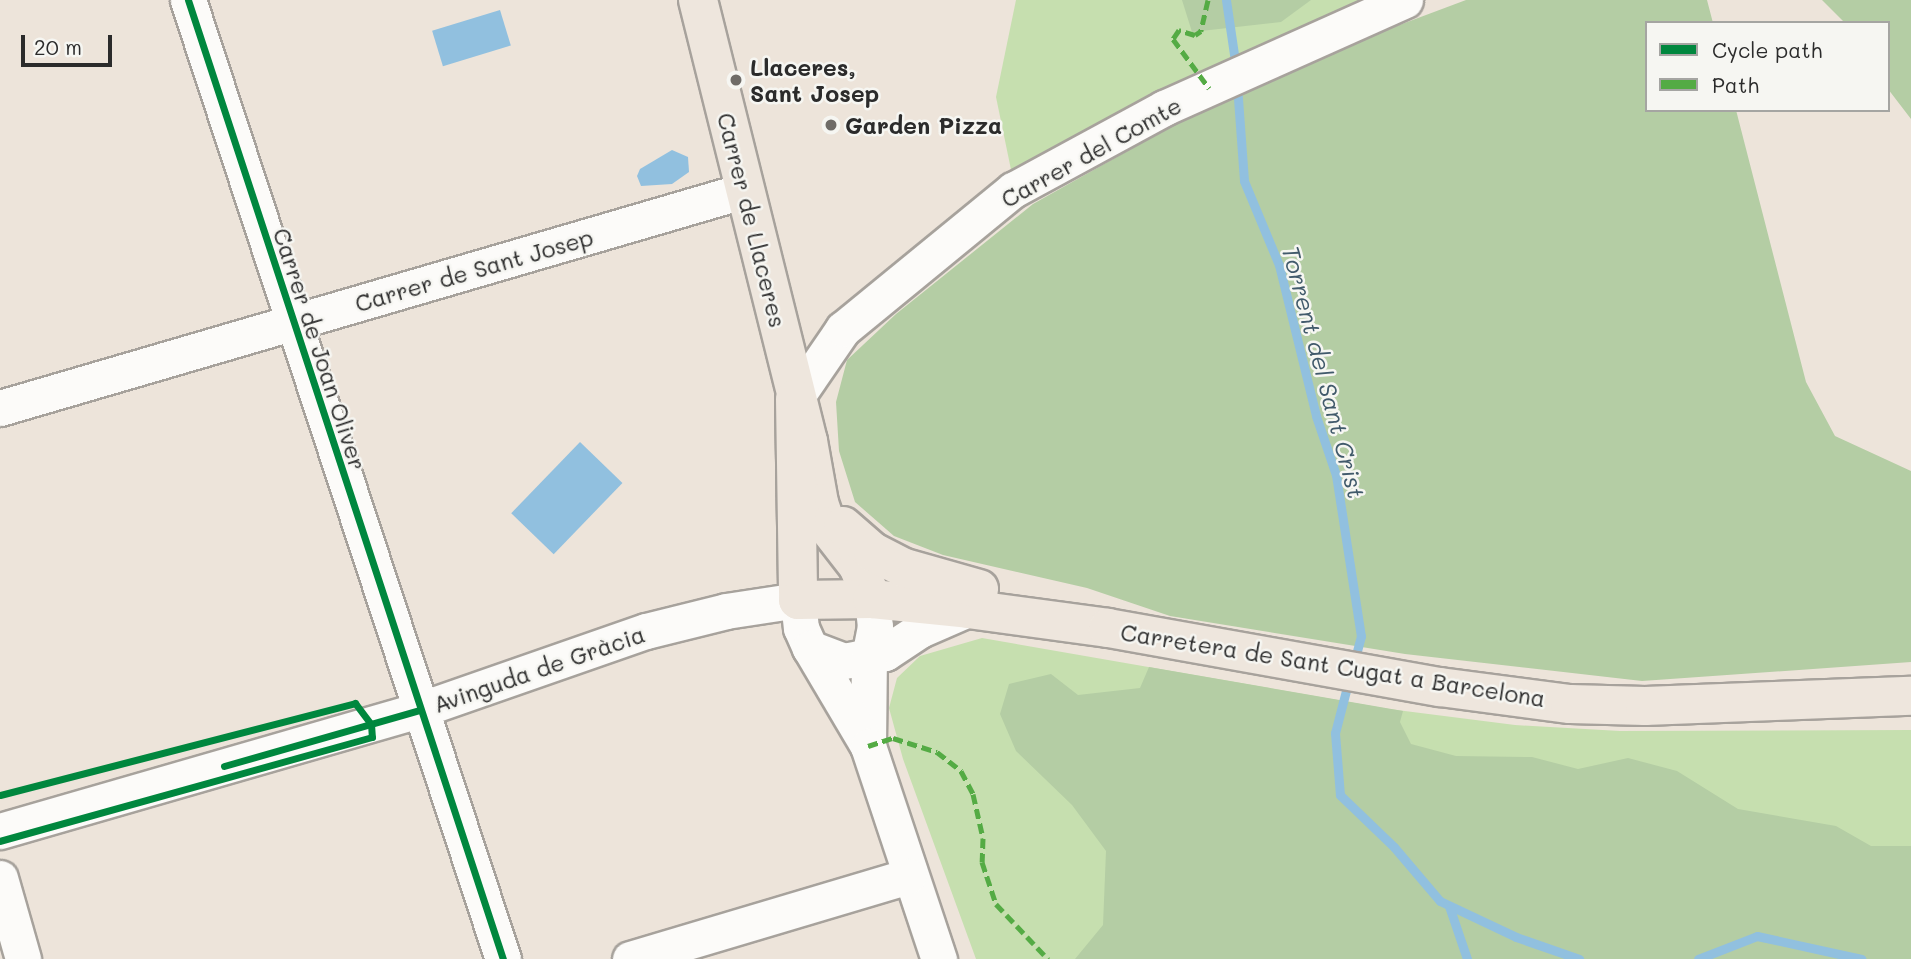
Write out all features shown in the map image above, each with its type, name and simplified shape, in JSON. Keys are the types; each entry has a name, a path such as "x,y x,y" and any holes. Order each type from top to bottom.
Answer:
{"main road":[{"name":"Carrer de Llaceres","path":"698,0 795,399"},
{"path":"795,399 819,503 827,526 858,566 872,598"},
{"path":"795,399 798,600"},
{"path":"819,503 858,540 905,568 1063,608 1108,628"},
{"name":"Carretera de Sant Cugat a Barcelona","path":"798,600 872,598 968,609 1108,628 1440,687 1607,706 1911,696"}],"street":[{"name":"Carrer de Joan Oliver","path":"188,0 291,323 503,959"},
{"name":"Carrer del Comte","path":"795,399 844,329 1013,190 1239,74 1405,0"},
{"name":"Carrer de Sant Josep","path":"0,408 746,190"},
{"path":"868,746 869,657 875,627 872,598"},
{"name":"Avinguda de Gràcia","path":"0,831 419,710 646,631 726,611 798,600"},
{"path":"798,600 801,628 810,648 868,746 908,876 939,959"},
{"path":"810,648 833,660 869,657 885,653 920,630 968,609"},
{"path":"630,959 908,876"},
{"path":"0,878 23,959"}],"green space":[{"path":"1016,0 1405,0 1015,189 996,97"},
{"path":"1182,0 1311,0 1281,22 1192,32"},
{"path":"1466,0 1707,0 1712,21 1645,21 1645,112 1737,112 1806,382 1835,436 1911,471 1911,662 1642,681 1405,654 1170,616 1087,588 943,555 894,536 855,502 839,451 836,402 847,360 896,314 1033,204 1179,122 1370,36"},
{"path":"1822,0 1911,0 1911,119 1890,92 1890,21 1843,21"},
{"path":"982,638 1389,709 1515,725 1620,731 1911,730 1911,959 976,959 903,759 889,708 897,678 920,656"},
{"path":"1149,667 1403,711 1400,722 1411,744 1456,756 1532,757 1578,769 1628,758 1677,771 1738,809 1836,826 1871,846 1911,846 1911,959 1075,959 1103,925 1106,851 1072,805 1016,751 1000,714 1009,684 1051,674 1078,695 1140,688"}],"water":[{"path":"500,10 511,45 443,66 432,31"},
{"path":"672,150 688,157 689,172 672,184 641,186 637,176 640,169"},
{"path":"580,442 622,483 554,554 511,513"}],"waterway":[{"name":"Torrent del Sant Crist","path":"1226,0 1236,68"},
{"name":"Torrent del Sant Crist","path":"1237,85 1244,181 1279,265 1316,416 1336,475 1361,636 1354,662"},
{"name":"Torrent del Sant Crist","path":"1349,679 1335,733 1340,795 1394,847 1440,901 1516,937 1579,959"},
{"path":"1449,906 1467,959"},
{"name":"Torrent del Sant Crist","path":"1698,959 1757,936 1862,959"}],"marked path":[{"path":"1208,0 1201,31 1195,35 1179,30 1173,39 1209,88"},
{"path":"868,746 893,738 937,752 961,771 973,794 983,838 982,862 996,904 1048,959"}],"cycle path":[{"path":"188,0 503,959"},
{"path":"0,795 355,703 371,724 372,737 0,841"},
{"path":"224,766 419,710"}],"place":[{"name":"Llaceres, Sant Josep","path":"736,80"},
{"name":"Garden Pizza","path":"831,125"}]}
